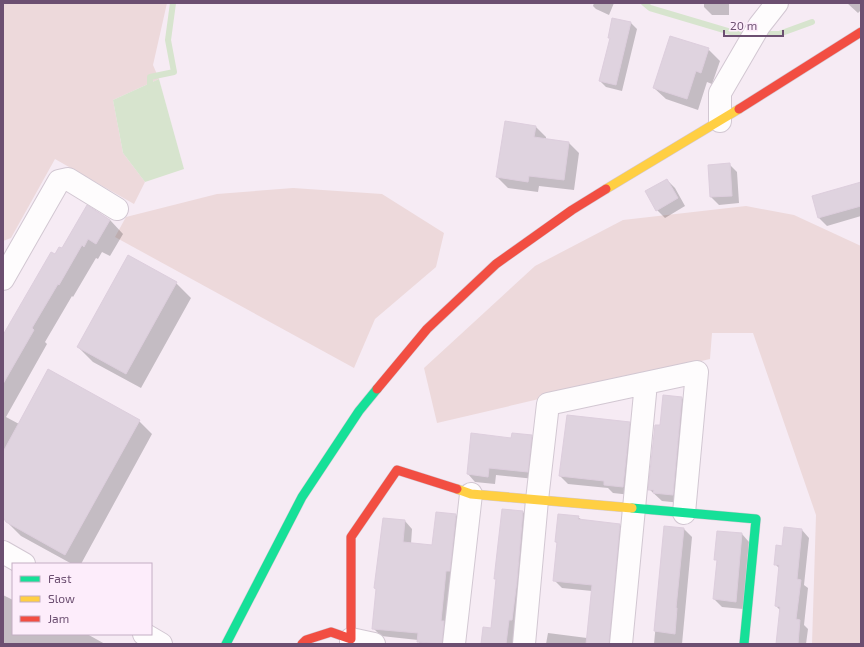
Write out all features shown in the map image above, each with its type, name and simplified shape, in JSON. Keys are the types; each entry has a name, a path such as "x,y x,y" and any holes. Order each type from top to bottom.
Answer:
{"street":[{"path":"720,121 720,93 760,26 777,3"},
{"path":"226,644 302,497 359,411 427,329 496,264 572,210 720,121 861,32"},
{"path":"3,279 59,181 68,179 117,209"},
{"path":"524,644 537,500 548,404 697,372 684,513"},
{"path":"621,644 646,383"},
{"path":"351,641 351,537 397,470 471,494 756,519 744,644"},
{"path":"454,644 471,494"},
{"path":"3,552 22,563"},
{"path":"302,644 306,640 331,632 351,641 374,644"},
{"path":"146,635 161,644"}],"shaded area":[{"path":"3,3 167,3 153,65 159,79 113,100 123,153 145,182 134,204 55,159 11,238 3,241"},
{"path":"159,79 184,169 145,182 123,153 113,100"},
{"path":"293,188 382,194 444,233 436,267 375,319 354,368 115,237 126,217 217,194"},
{"path":"746,206 794,215 861,246 861,644 812,644 816,515 753,333 712,333 710,359 437,423 424,368 535,266 623,220"}],"building":[{"path":"612,18 631,22 616,85 599,81 610,38 608,38"},
{"path":"670,36 709,48 701,73 696,71 687,99 653,88"},
{"path":"505,121 536,126 534,137 569,142 564,180 529,176 528,182 496,177"},
{"path":"730,163 732,196 710,197 708,165"},
{"path":"667,179 678,198 656,211 645,191"},
{"path":"861,182 861,206 818,218 812,196"},
{"path":"87,205 110,220 96,244 88,239 84,247 82,245 32,328 34,330 3,384 3,335 51,252 55,254 59,247 62,248"},
{"path":"128,255 177,282 126,374 77,347"},
{"path":"48,369 140,420 65,555 6,522 3,517 3,452"},
{"path":"663,395 682,397 673,495 653,493 654,490 648,490 655,425 660,425"},
{"path":"567,415 630,422 623,487 604,485 604,481 559,476"},
{"path":"471,433 511,438 512,433 532,435 528,472 489,468 488,477 467,474"},
{"path":"502,509 523,511 512,620 509,620 506,644 481,644 483,627 491,628 496,579 494,579"},
{"path":"436,512 456,514 450,571 446,571 441,621 444,621 442,644 417,642 418,633 372,629 376,589 374,588 383,518 405,520 403,542 432,545"},
{"path":"558,514 579,516 578,519 620,524 609,644 586,644 592,585 553,581"},
{"path":"664,526 684,528 676,608 675,634 654,631"},
{"path":"784,527 802,529 797,579 801,580 796,619 800,620 798,644 776,644 780,607 775,606 779,565 774,565 776,545 782,546"},
{"path":"717,531 742,533 736,602 713,599 717,560 714,560"}],"waterway":[{"path":"150,90 150,77 174,72 168,40 173,3"},
{"path":"644,3 650,8 741,35 749,35"},
{"path":"760,34 779,34 812,22"}],"traffic: fast":[{"path":"226,644 302,497 359,411 377,389"},
{"path":"632,508 756,519 744,644"}],"traffic: slow":[{"path":"606,189 739,109"},
{"path":"457,489 471,494 632,508"}],"traffic: jam":[{"path":"739,109 861,32"},
{"path":"377,389 427,329 496,264 572,210 606,189"},
{"path":"302,644 306,640 331,632 351,639 351,537 397,470 457,489"}]}
